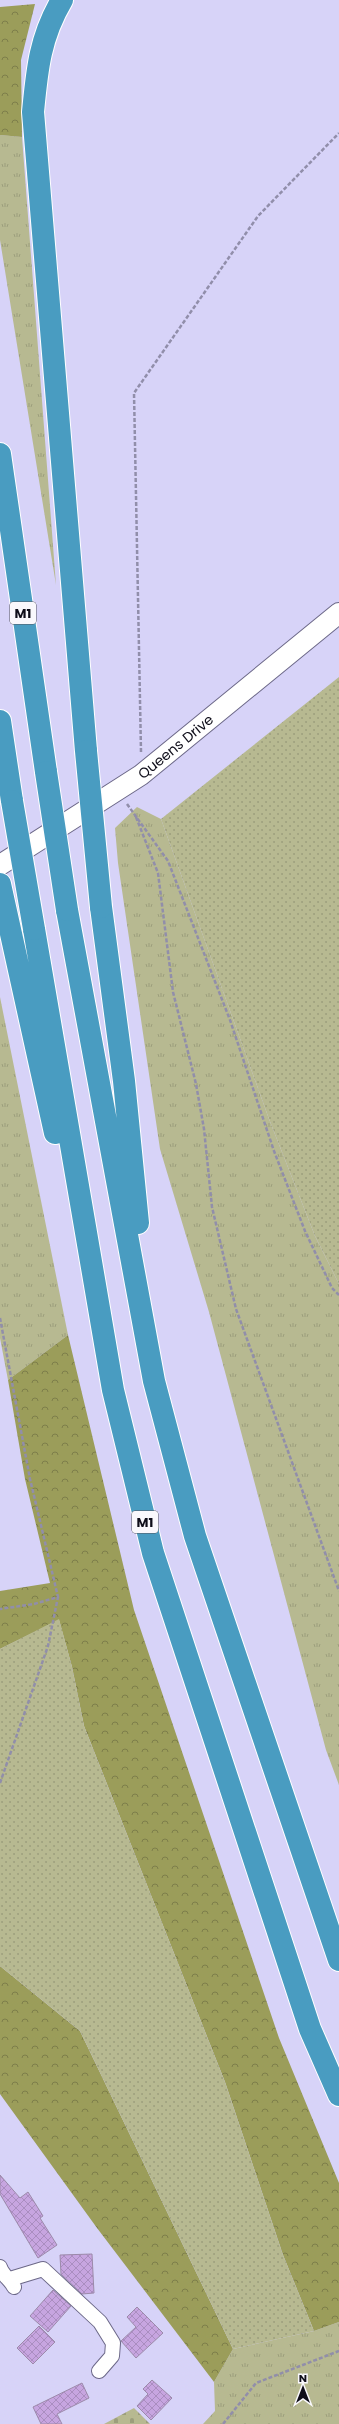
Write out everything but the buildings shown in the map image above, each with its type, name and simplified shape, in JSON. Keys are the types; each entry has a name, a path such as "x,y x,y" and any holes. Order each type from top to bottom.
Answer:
{"highway":[{"path":"62,0 49,22 38,64 32,112 86,752 101,907 124,1081 154,1381"},
{"name":"M1","path":"0,454 67,910 154,1381 195,1536 339,1960"},
{"name":"M1","path":"0,721 12,801 113,1390 153,1553 310,2029 339,2095"},
{"path":"0,884 11,942 113,1390"}],"street":[{"name":"Queens Drive","path":"0,865 141,775 339,613"},
{"path":"5,2275 43,2270 100,2322 113,2343 112,2356 99,2371"}],"path":[{"path":"141,775 134,393 258,216 339,133"},
{"path":"117,790 168,861 230,1020 274,1151 304,1231 332,1288 339,1294"},
{"path":"136,817 158,873 173,992 196,1084 204,1129 212,1207 236,1309 339,1591"},
{"path":"0,1318 30,1479 58,1597 48,1646 0,1783"},
{"path":"0,1609 34,1604 58,1597"},
{"path":"222,2424 256,2383 339,2351"}],"green space":[{"path":"35,4 21,60 22,137 0,135 0,7"},
{"path":"0,135 22,137 56,585 0,240"},
{"path":"339,677 339,1284 315,1236 269,1119 161,819"},
{"path":"137,807 161,819 269,1119 315,1236 339,1284 339,1785 326,1750 209,1312 160,1149 118,863 115,828"},
{"path":"0,997 68,1335 8,1380 0,1338"},
{"path":"68,1335 134,1610 279,2038 339,2183 339,2322 314,2331 283,2255 225,2082 84,1726 72,1667 59,1620 0,1649 0,1591 50,1583 25,1479 8,1380"},
{"path":"59,1619 72,1667 84,1726 225,2082 283,2255 314,2331 233,2349 80,2031 0,1966 0,1649"},
{"path":"0,1966 80,2031 233,2349 214,2382 97,2228 0,2094"},
{"path":"339,2322 339,2424 203,2424 215,2411 214,2382 233,2349 314,2331"},
{"path":"134,2408 150,2424 104,2424"}]}
